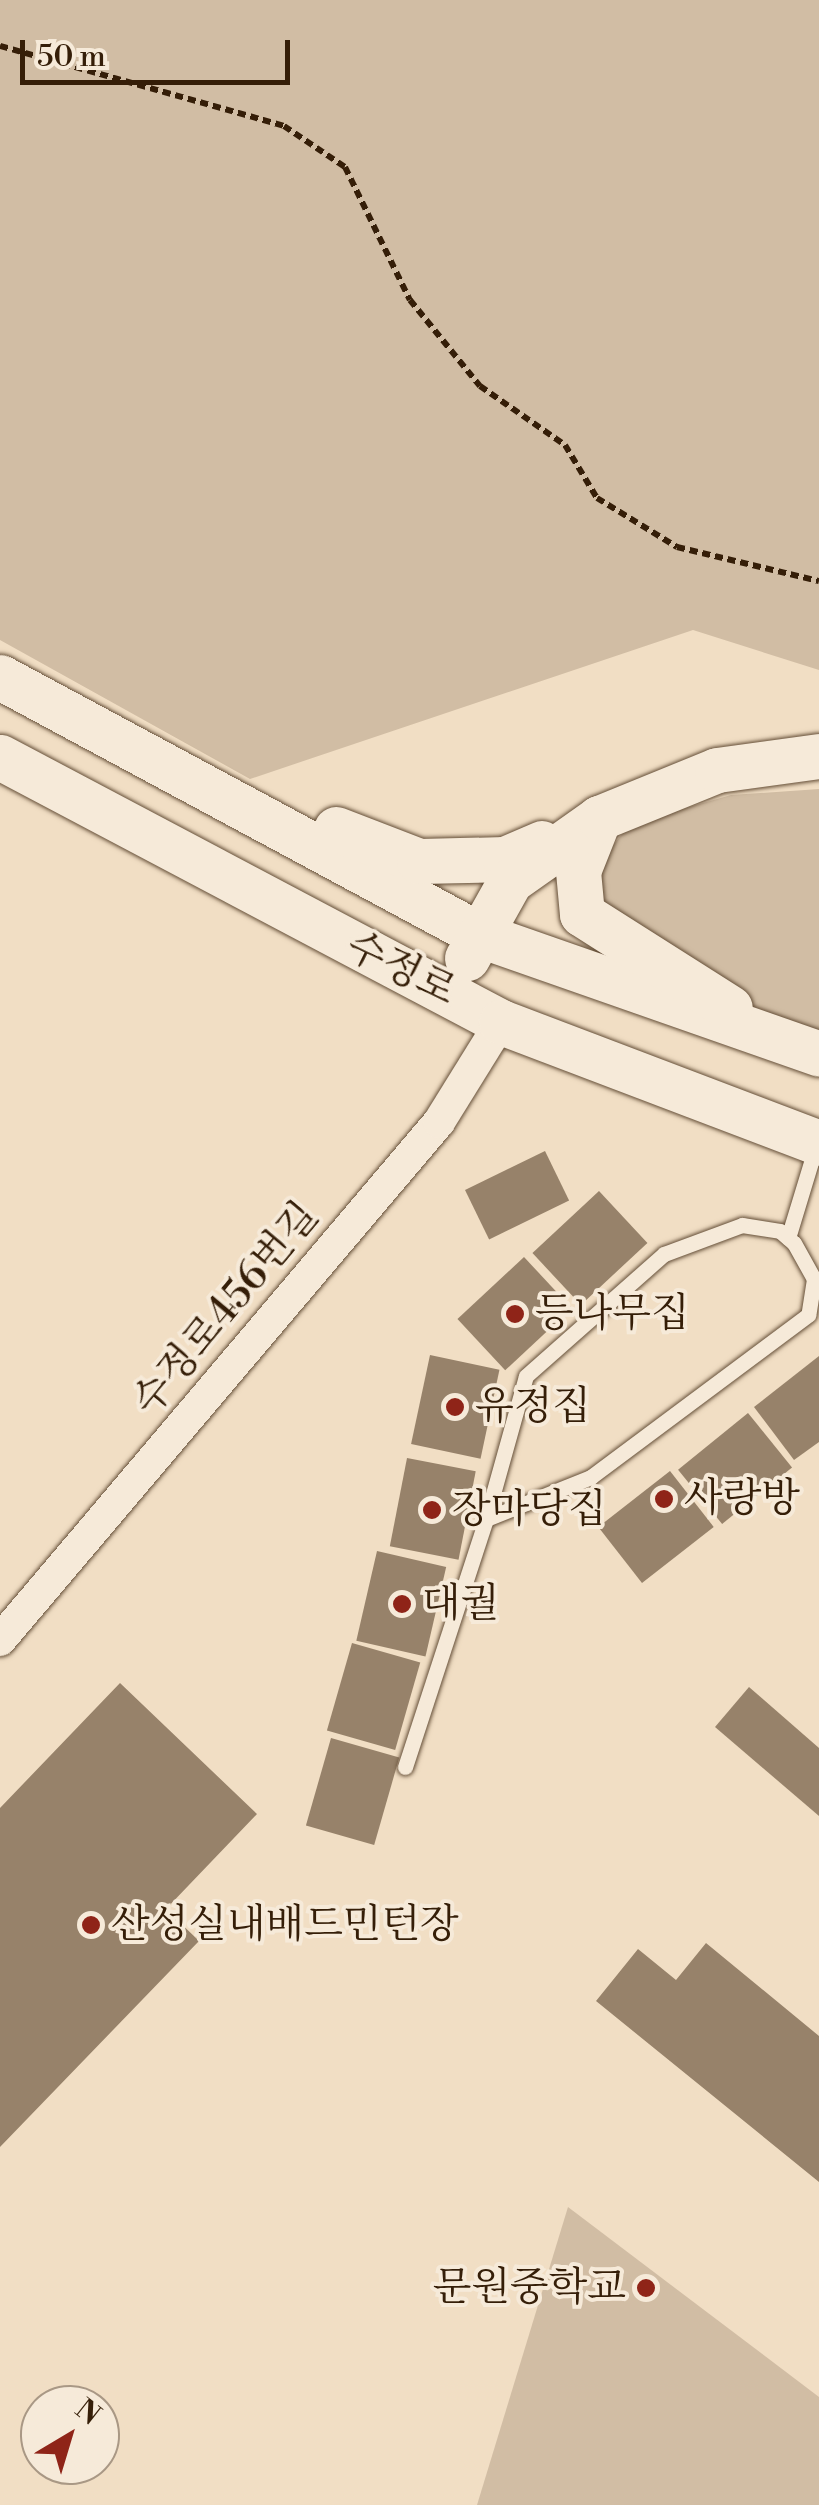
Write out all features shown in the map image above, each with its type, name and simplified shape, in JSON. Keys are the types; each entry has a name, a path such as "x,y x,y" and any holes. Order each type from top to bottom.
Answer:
{"main road":[{"name":"수정로","path":"0,677 480,935 819,1054"},
{"path":"252,810 311,819 419,861 505,859 717,770 819,756"},
{"name":"수정로","path":"0,757 449,990 501,1022 818,1143"},
{"path":"449,990 510,880 598,818"},
{"path":"598,818 578,871 582,914 773,1035"},
{"path":"501,1022 530,952"}],"street":[{"name":"수정로456번길","path":"0,1640 439,1122 501,1022"}],"lane":[{"path":"788,1238 818,1143"},
{"path":"405,1767 486,1519 526,1376 544,1356 698,1236 742,1224 788,1238 814,1279 808,1315 591,1478 486,1519"}],"path":[{"path":"0,46 284,126 345,167 410,300 480,386 565,445 596,498 678,546 819,581"}],"shaded area":[{"path":"0,0 819,0 819,670 693,630 250,779 0,640"},
{"path":"819,789 819,1035 614,951 577,891 630,824 731,795"},
{"path":"568,2207 819,2397 819,2505 477,2505"}],"building":[{"path":"545,1151 569,1200 489,1239 465,1190"},
{"path":"599,1191 647,1243 581,1305 532,1253"},
{"name":"등나무집","path":"524,1257 572,1308 505,1370 457,1319"},
{"name":"유정집","path":"430,1355 499,1370 481,1459 411,1444"},
{"path":"819,1356 819,1442 794,1460 754,1407"},
{"path":"748,1413 792,1467 722,1524 678,1470"},
{"name":"장마당집","path":"407,1458 476,1471 459,1560 390,1546"},
{"name":"사랑방","path":"670,1471 714,1527 642,1583 598,1527"},
{"name":"대궐","path":"377,1551 446,1567 425,1657 356,1641"},
{"path":"352,1643 420,1663 395,1750 327,1730"},
{"name":"산성실내배드민턴장","path":"120,1683 257,1814 166,1909 199,1941 0,2147 0,1808"},
{"path":"749,1687 819,1748 819,1816 715,1727"},
{"path":"331,1738 399,1758 374,1845 306,1825"},
{"path":"706,1943 819,2036 819,2182 596,2001 638,1949 676,1980"}],"place":[{"name":"등나무집","path":"515,1314"},
{"name":"유정집","path":"455,1407"},
{"name":"사랑방","path":"664,1499"},
{"name":"장마당집","path":"432,1510"},
{"name":"대궐","path":"402,1604"},
{"name":"산성실내배드민턴장","path":"91,1925"},
{"name":"문원중학교","path":"646,2288"}]}
